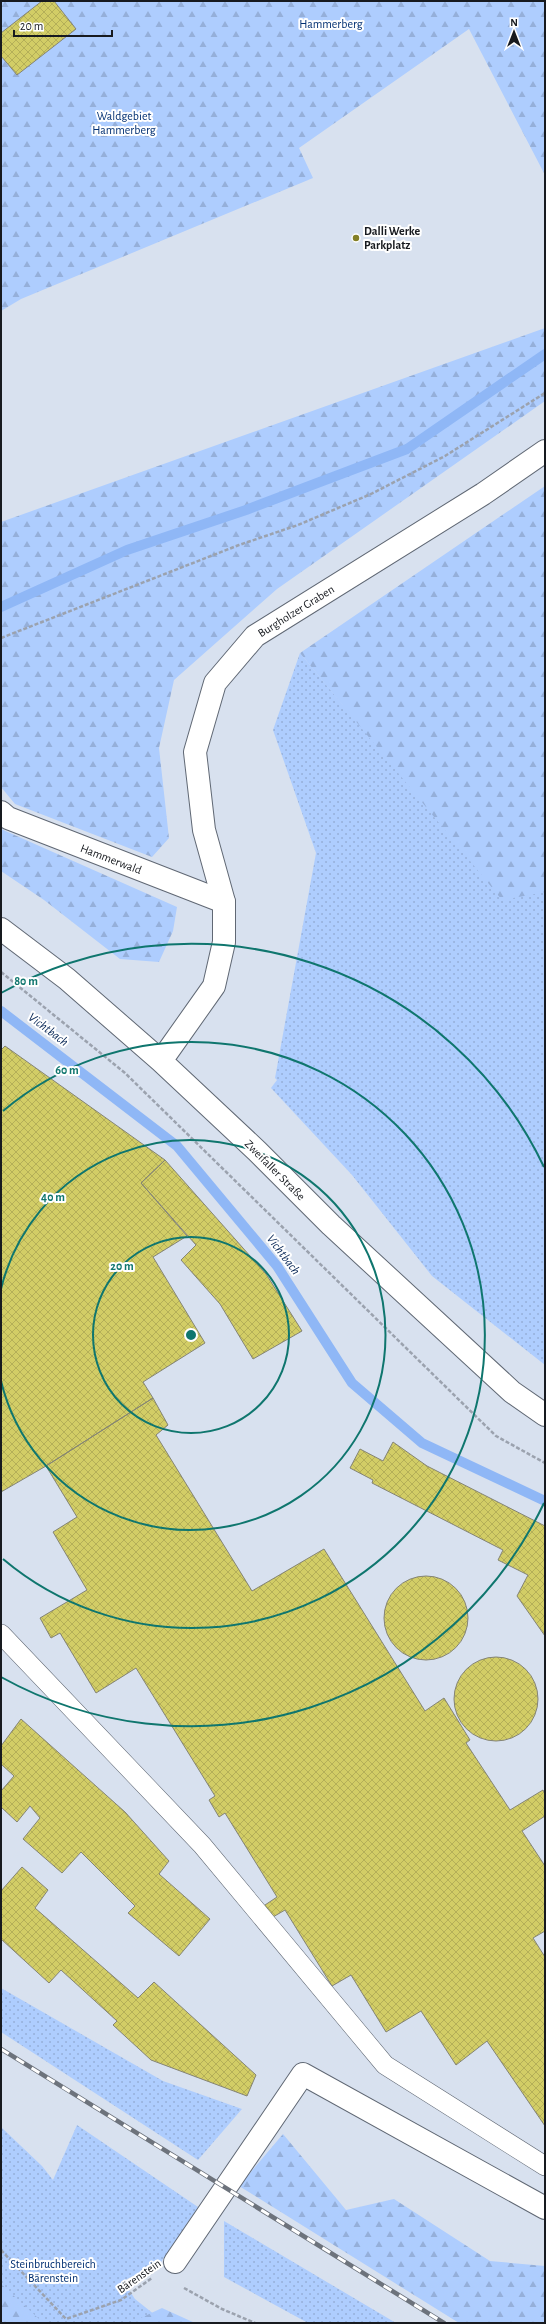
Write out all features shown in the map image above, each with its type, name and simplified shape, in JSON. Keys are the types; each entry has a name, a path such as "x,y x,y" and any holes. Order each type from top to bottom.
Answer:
{"main road":[{"name":"Burgholzer Graben","path":"161,1061 214,986 224,942 224,902 204,830 195,752 215,683 255,636 484,494 545,451"},
{"name":"Hammerwald","path":"1,812 8,818 224,902"},
{"name":"Zweifaller Straße","path":"1,928 67,979 161,1061 257,1151 331,1225 512,1392 545,1415"},
{"path":"175,2262 303,2074 545,2208"}],"lane":[{"path":"1,1634 202,1845 384,2065 545,2166"}],"path":[{"path":"1,638 239,545 298,525 371,494 445,456 545,394"},
{"path":"1,972 125,1073 496,1436 545,1463"},
{"name":"Bärenstein","path":"1,2250 66,2320 121,2300 175,2262"},
{"path":"175,2262 182,2287 222,2309 255,2323"}],"green space":[{"name":"Waldgebiet Hammerberg","path":"1,1 545,1 545,175 469,29 299,148 313,178 21,299 1,311"},
{"path":"545,328 545,401 277,589 174,680 159,748 169,838 152,857 15,804 1,787 1,522"},
{"path":"545,486 545,892 502,900 300,653"},
{"path":"545,583 545,1365 432,1276 352,1175 271,1088 277,1080 275,1078 316,853 273,730 300,653 343,705"},
{"path":"1,829 177,907 173,931 159,962 120,959 44,900 1,871"},
{"path":"1,1988 163,2081 242,2109 198,2160 1,2032"},
{"name":"Steinbruchbereich Bärenstein","path":"77,2125 198,2207 161,2262 123,2281 135,2299 165,2323 1,2323 1,2127 42,2166 53,2180"},
{"path":"283,2134 346,2210 394,2199 490,2261 545,2266 545,2323 459,2323 239,2186"},
{"path":"224,2221 396,2323 308,2323 224,2277"},
{"path":"1,2284 39,2319 51,2323 1,2323"},
{"path":"162,2308 195,2323 130,2323"}],"building":[{"path":"42,1 54,1 76,29 17,75 1,56 1,33"},
{"path":"5,1046 165,1160 141,1183 187,1236 153,1257 205,1343 143,1382 153,1398 46,1466 1,1492 1,1050"},
{"path":"165,1160 266,1274 302,1331 253,1359 220,1304 181,1260 196,1245 141,1183"},
{"path":"153,1398 168,1425 156,1435 252,1591 324,1549 425,1711 444,1698 470,1740 466,1743 510,1810 543,1790 545,1794 545,1816 522,1831 545,1866 545,1931 533,1938 545,1957 545,2126 487,2041 456,2065 421,2011 386,2032 351,1975 332,1986 285,1910 266,1921 259,1909 277,1897 225,1813 219,1817 209,1800 215,1796 136,1668 96,1693 60,1633 51,1638 40,1618 87,1590 53,1532 77,1517 46,1466"},
{"path":"393,1442 427,1466 545,1526 545,1636 517,1596 528,1575 498,1560 503,1550 372,1483 373,1480 350,1468 360,1449 383,1461"},
{"path":"426,1576 442,1579 456,1588 465,1602 468,1618 465,1634 456,1648 442,1657 426,1660 410,1657 396,1648 387,1634 384,1618 387,1602 396,1588 410,1579"},
{"path":"496,1657 512,1660 526,1669 535,1683 538,1699 535,1715 526,1729 512,1738 496,1741 480,1738 466,1729 457,1715 454,1699 457,1683 466,1669 480,1660"},
{"path":"21,1719 125,1812 169,1861 159,1874 210,1919 179,1956 128,1913 135,1906 81,1852 62,1873 23,1839 40,1818 30,1806 17,1822 1,1807 1,1791 14,1776 1,1764 1,1746"},
{"path":"22,1867 48,1890 35,1908 138,1998 154,1982 256,2075 247,2096 151,2060 113,2025 117,2021 61,1970 49,1983 1,1939 1,1891"}],"waterway":[{"path":"1,607 127,550 246,510 407,449 545,354"},
{"name":"Vichtbach","path":"1,1011 177,1146 277,1266 352,1383 422,1443 545,1501"}],"railway":[{"path":"1,2049 444,2323"}],"place":[{"name":"Dalli Werke Parkplatz","path":"356,238"}],"park label":[{"name":"Hammerberg","path":"331,24"}]}
